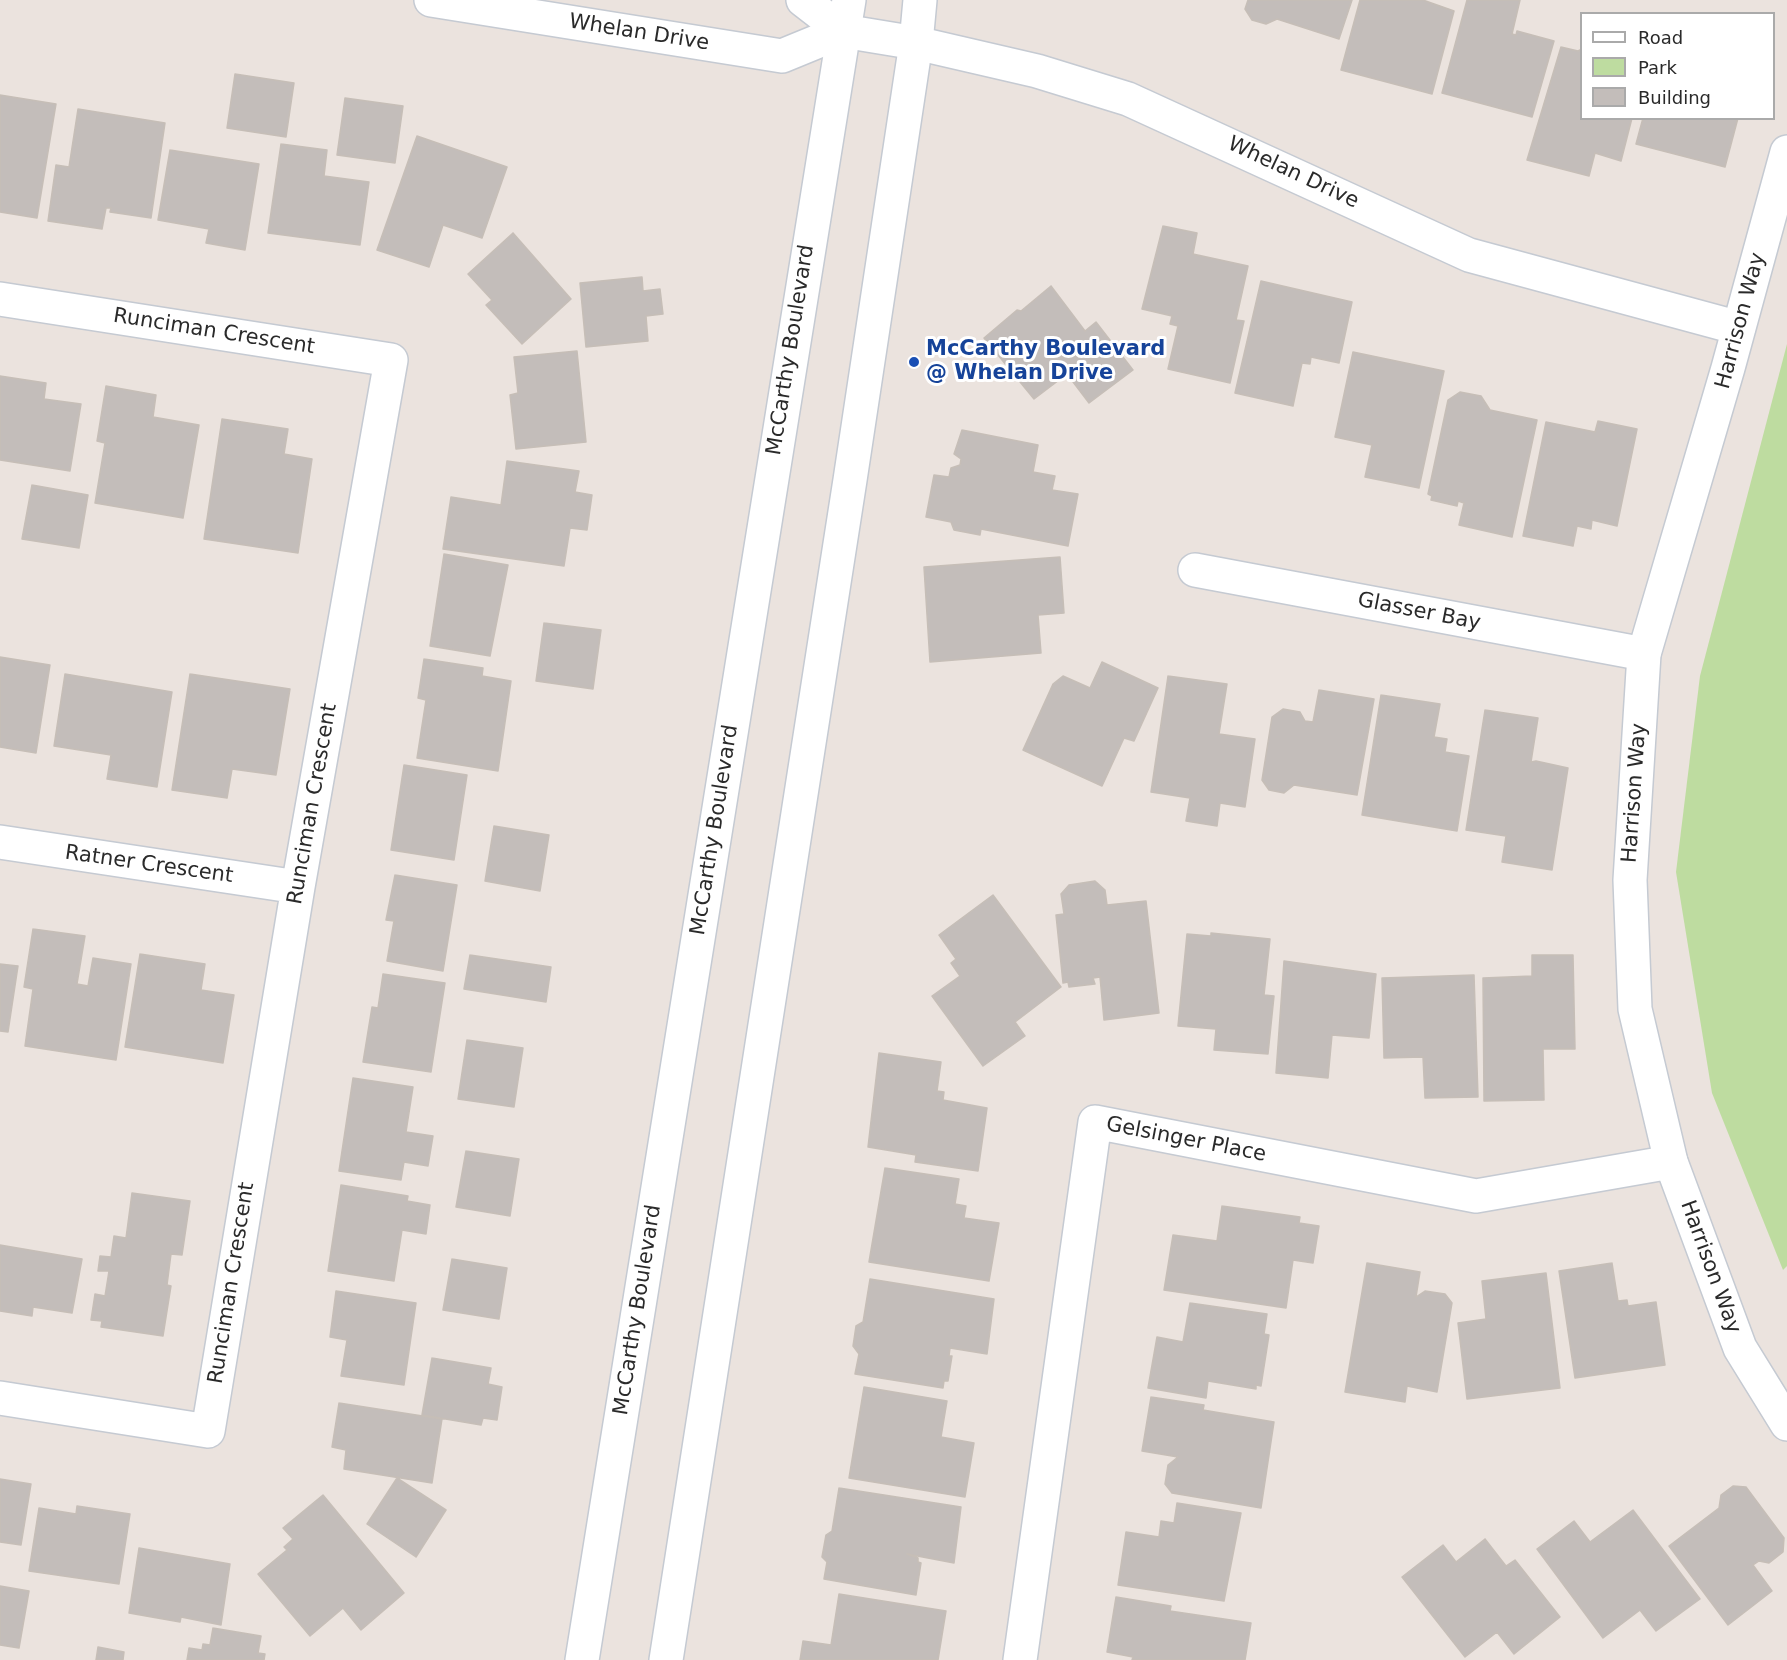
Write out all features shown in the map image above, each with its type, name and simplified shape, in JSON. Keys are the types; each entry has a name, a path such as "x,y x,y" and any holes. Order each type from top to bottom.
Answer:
{"street":[{"name":"Whelan Drive","path":"430,0 782,56 846,15"},
{"name":"Whelan Drive","path":"803,0 916,43 1037,71 1128,99 1469,255 1739,328"},
{"path":"666,1660 916,43 920,0"},
{"name":"McCarthy Boulevard","path":"582,1660 846,15"},
{"name":"Harrison Way","path":"1787,152 1739,328 1644,654 1630,879 1635,1009 1671,1162 1740,1348 1787,1424"},
{"name":"Runciman Crescent","path":"0,299 391,360 298,887 208,1431 0,1398"},
{"name":"Glasser Bay","path":"1195,570 1644,654"},
{"name":"Ratner Crescent","path":"0,843 298,887"},
{"name":"Gelsinger Place","path":"1020,1660 1095,1122 1476,1196 1671,1162"}],"green space":[{"path":"1787,344 1787,1266 1783,1270 1712,1093 1676,872 1700,676"}],"building":[{"path":"1248,0 1352,0 1339,39 1277,19 1266,24 1252,20 1245,9"},
{"path":"1360,0 1423,0 1454,11 1432,94 1341,70"},
{"path":"1467,0 1520,0 1512,34 1516,35 1517,31 1554,41 1532,117 1442,93"},
{"path":"1561,47 1580,50 1580,120 1631,120 1621,161 1595,153 1589,176 1527,160"},
{"path":"235,74 294,83 286,137 227,128"},
{"path":"0,95 56,104 37,218 0,212"},
{"path":"345,98 403,106 395,163 337,155"},
{"path":"78,109 165,123 151,218 110,212 111,208 106,208 102,229 48,221 56,165 69,167"},
{"path":"1642,120 1737,120 1725,167 1636,144"},
{"path":"417,136 507,167 482,238 443,225 429,267 377,250"},
{"path":"281,144 327,150 324,176 369,182 360,245 268,233"},
{"path":"170,150 259,164 245,250 206,243 209,229 158,220"},
{"path":"1163,226 1197,233 1193,254 1248,266 1236,320 1244,321 1230,383 1168,369 1178,326 1170,324 1172,316 1142,309"},
{"path":"513,233 571,299 522,344 486,305 492,300 468,274"},
{"path":"642,277 643,291 660,289 663,314 646,316 648,341 586,347 580,283"},
{"path":"1261,281 1352,302 1339,363 1311,357 1310,364 1302,363 1293,406 1235,393"},
{"path":"1051,286 1085,331 1096,322 1133,370 1089,403 1067,374 1034,399 984,338 1017,310 1021,311"},
{"path":"577,351 586,442 516,449 510,395 518,393 514,357"},
{"path":"1353,352 1444,371 1419,488 1365,477 1372,445 1335,437"},
{"path":"0,376 46,383 44,399 81,404 70,471 0,460"},
{"path":"106,386 156,395 153,417 199,425 183,518 95,503 105,443 97,441"},
{"path":"1460,392 1481,396 1490,410 1537,420 1512,537 1459,525 1464,503 1458,501 1457,506 1431,500 1432,496 1428,494 1448,400"},
{"path":"222,419 288,429 284,454 312,459 298,553 204,539"},
{"path":"1598,421 1637,429 1617,526 1592,520 1591,529 1577,526 1573,546 1523,536 1546,422 1595,432"},
{"path":"962,430 1038,445 1033,472 1055,476 1052,490 1078,494 1068,546 981,529 980,535 954,530 951,522 926,517 934,475 949,477 951,468 960,465 961,459 954,454"},
{"path":"507,461 579,471 575,492 592,495 587,530 570,528 564,566 443,549 451,497 501,505"},
{"path":"32,485 88,495 79,548 22,539"},
{"path":"444,554 508,565 490,656 430,646"},
{"path":"1060,557 1064,613 1038,615 1041,653 930,662 924,567"},
{"path":"544,623 601,630 593,689 536,681"},
{"path":"0,657 50,665 36,753 0,747"},
{"path":"424,659 483,668 482,676 511,681 498,771 417,758 426,700 418,698"},
{"path":"1102,662 1158,688 1134,741 1124,738 1102,786 1023,750 1053,684 1063,676 1090,688"},
{"path":"65,674 172,692 157,787 107,779 111,755 54,746"},
{"path":"190,674 290,689 276,775 232,769 227,798 172,790"},
{"path":"1168,676 1227,684 1219,734 1255,739 1245,807 1220,803 1217,826 1186,821 1190,798 1151,792"},
{"path":"1319,690 1374,699 1357,795 1294,785 1284,793 1269,790 1262,780 1272,717 1283,709 1300,712 1305,721 1313,722"},
{"path":"1381,695 1440,704 1434,737 1447,739 1445,752 1469,756 1457,831 1362,815"},
{"path":"1485,710 1538,718 1531,762 1568,768 1552,870 1502,862 1506,836 1466,830"},
{"path":"404,765 467,775 454,860 391,850"},
{"path":"494,826 549,835 540,891 485,881"},
{"path":"395,875 457,885 443,971 387,961 394,921 386,920"},
{"path":"1095,881 1105,890 1107,905 1146,901 1159,1013 1104,1020 1100,977 1093,978 1095,984 1069,987 1068,982 1063,983 1056,915 1064,914 1061,894 1069,885"},
{"path":"993,895 1061,987 1015,1022 1025,1036 983,1066 932,996 960,976 951,963 956,959 939,935"},
{"path":"33,929 85,936 77,984 88,986 93,958 131,964 116,1060 25,1046 33,989 24,987"},
{"path":"1211,933 1270,939 1264,995 1274,996 1268,1054 1214,1050 1216,1029 1178,1026 1187,934 1211,936"},
{"path":"140,954 205,964 201,990 234,995 223,1063 125,1047"},
{"path":"470,955 551,967 546,1002 464,989"},
{"path":"1532,955 1573,955 1575,1049 1543,1049 1544,1100 1484,1101 1483,978 1532,976"},
{"path":"1284,961 1376,974 1369,1038 1332,1035 1328,1078 1276,1073"},
{"path":"0,964 18,966 8,1032 0,1031"},
{"path":"383,974 445,983 431,1072 363,1062 372,1007 378,1008"},
{"path":"1474,975 1478,1097 1425,1098 1423,1057 1384,1058 1382,978"},
{"path":"467,1040 523,1048 514,1107 458,1099"},
{"path":"879,1053 941,1062 937,1091 944,1092 943,1100 987,1108 978,1171 915,1162 916,1155 868,1147"},
{"path":"353,1078 413,1087 406,1132 433,1136 428,1166 404,1162 401,1180 339,1171"},
{"path":"466,1151 519,1159 510,1216 456,1207"},
{"path":"885,1168 959,1179 955,1204 966,1206 964,1218 999,1223 989,1281 869,1262"},
{"path":"341,1185 408,1196 407,1201 430,1205 426,1234 402,1230 394,1281 328,1271"},
{"path":"132,1193 190,1201 182,1255 171,1254 167,1285 171,1286 163,1336 101,1327 102,1321 91,1320 95,1294 105,1296 109,1271 98,1271 100,1256 111,1257 114,1236 126,1238"},
{"path":"1222,1206 1300,1217 1299,1223 1319,1226 1313,1263 1293,1260 1286,1308 1164,1290 1173,1235 1217,1241"},
{"path":"0,1245 82,1259 72,1313 33,1307 32,1316 0,1311"},
{"path":"452,1259 507,1268 499,1319 443,1310"},
{"path":"1367,1263 1420,1272 1416,1297 1425,1291 1445,1294 1452,1303 1437,1392 1407,1386 1405,1402 1345,1392"},
{"path":"1612,1263 1618,1301 1627,1300 1628,1306 1656,1302 1665,1365 1575,1378 1559,1271"},
{"path":"1546,1273 1560,1388 1467,1399 1458,1323 1486,1319 1482,1281"},
{"path":"870,1279 994,1299 987,1354 950,1348 949,1356 952,1356 948,1381 944,1381 943,1388 855,1374 859,1354 853,1346 856,1326 863,1322"},
{"path":"336,1291 416,1303 404,1385 341,1376 347,1340 330,1337"},
{"path":"1190,1303 1267,1314 1264,1334 1269,1335 1261,1386 1256,1385 1256,1389 1208,1381 1206,1398 1148,1388 1157,1337 1183,1342"},
{"path":"432,1358 491,1368 488,1384 502,1387 497,1420 483,1418 481,1425 422,1415"},
{"path":"864,1387 947,1401 941,1437 974,1443 965,1497 849,1478"},
{"path":"1151,1397 1204,1405 1203,1410 1274,1422 1261,1508 1172,1493 1165,1484 1168,1465 1178,1457 1142,1451"},
{"path":"339,1403 442,1419 432,1483 344,1469 346,1450 332,1447"},
{"path":"397,1478 446,1510 416,1557 367,1524"},
{"path":"0,1479 31,1484 21,1545 0,1542"},
{"path":"1733,1486 1746,1487 1784,1538 1783,1552 1769,1563 1759,1561 1753,1565 1772,1591 1728,1625 1669,1546 1719,1508 1721,1495"},
{"path":"839,1488 961,1507 954,1563 907,1554 918,1558 918,1562 921,1563 916,1595 824,1579 827,1562 822,1557 826,1535 832,1531"},
{"path":"323,1495 404,1593 361,1630 343,1608 310,1636 258,1574 287,1550 284,1547 293,1539 283,1528"},
{"path":"1177,1503 1241,1513 1224,1601 1118,1585 1126,1532 1159,1537 1161,1521 1174,1523"},
{"path":"77,1506 130,1514 119,1584 29,1571 39,1508 76,1514"},
{"path":"1633,1510 1700,1599 1656,1631 1640,1610 1603,1638 1537,1549 1574,1521 1590,1542"},
{"path":"1485,1539 1506,1566 1515,1560 1560,1617 1514,1654 1497,1632 1465,1657 1402,1577 1443,1545 1456,1562"},
{"path":"139,1548 230,1564 221,1625 181,1617 180,1622 129,1613"},
{"path":"0,1586 29,1591 19,1648 0,1645"},
{"path":"839,1594 946,1611 938,1660 800,1660 803,1641 831,1645"},
{"path":"1116,1597 1171,1606 1170,1611 1251,1623 1245,1660 1132,1660 1133,1657 1107,1652"},
{"path":"213,1628 261,1636 258,1653 265,1654 264,1660 187,1660 189,1648 202,1650 203,1644 210,1645"},
{"path":"98,1647 124,1652 123,1660 96,1660"}],"place":[{"name":"McCarthy Boulevard @ Whelan Drive","path":"914,362"}]}
